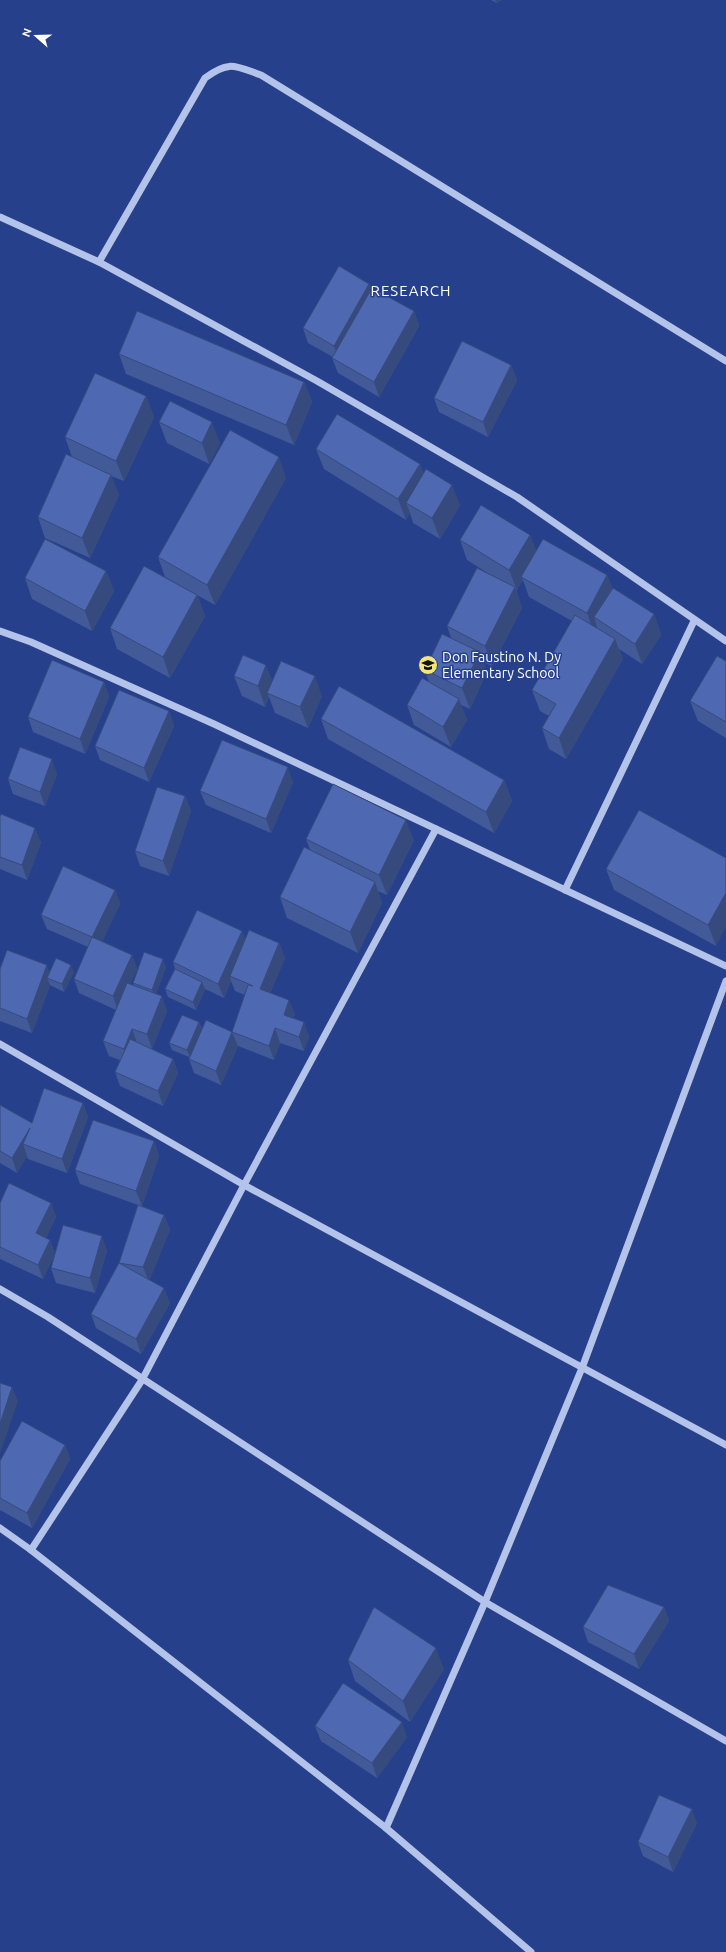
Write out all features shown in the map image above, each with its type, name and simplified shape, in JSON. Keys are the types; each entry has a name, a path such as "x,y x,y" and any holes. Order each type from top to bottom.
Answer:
{"street":[{"path":"99,262 205,78 219,68 235,66 261,75 726,361"},
{"path":"0,217 99,262 317,381 518,497 694,621 726,641"},
{"path":"565,890 694,621"},
{"path":"0,631 31,642 207,721 726,966"},
{"path":"31,1550 142,1380 244,1184 436,829"},
{"path":"386,1828 485,1602 582,1368 726,981"},
{"path":"0,1044 244,1184 726,1445"},
{"path":"0,1289 48,1317 142,1380 485,1602 726,1741"},
{"path":"0,1528 31,1550 386,1828 531,1952"}],"building":[{"path":"339,266 369,284 334,346 303,328"},
{"path":"372,288 414,311 374,382 332,358"},
{"path":"137,311 304,382 286,425 119,354"},
{"path":"462,341 511,365 483,422 434,398"},
{"path":"95,373 146,396 116,461 65,437"},
{"path":"170,401 212,422 202,443 159,422"},
{"path":"337,414 420,464 398,499 316,449"},
{"path":"230,430 279,457 207,585 158,557"},
{"path":"66,454 111,475 82,538 38,517"},
{"path":"426,469 452,485 432,518 406,503"},
{"path":"481,505 530,535 509,570 460,540"},
{"path":"45,539 106,571 85,611 25,578"},
{"path":"543,539 607,575 587,613 521,577"},
{"path":"144,566 197,595 163,657 110,628"},
{"path":"477,568 515,587 485,646 447,626"},
{"path":"613,588 654,614 635,644 594,617"},
{"path":"575,615 615,639 559,738 542,728 556,704 532,690"},
{"path":"442,634 480,652 462,688 425,670"},
{"path":"243,655 266,665 258,686 234,676"},
{"path":"717,656 726,661 726,722 690,701"},
{"path":"52,660 104,682 80,739 28,717"},
{"path":"281,661 315,676 300,707 267,693"},
{"path":"422,678 459,699 443,727 407,705"},
{"path":"339,686 504,780 486,812 321,719"},
{"path":"119,690 169,711 144,768 95,746"},
{"path":"222,740 288,767 266,819 200,791"},
{"path":"20,747 52,759 40,792 8,779"},
{"path":"333,784 406,820 379,875 306,839"},
{"path":"157,787 185,796 163,861 135,851"},
{"path":"639,810 726,858 726,893 708,925 606,869"},
{"path":"1,814 35,828 22,865 0,857"},
{"path":"304,847 375,882 350,932 280,897"},
{"path":"63,866 115,890 92,937 41,915"},
{"path":"197,910 242,931 218,984 173,962"},
{"path":"249,930 279,943 260,989 289,1000 284,1015 304,1022 299,1037 275,1028 269,1046 232,1032 248,985 253,986 230,976"},
{"path":"92,937 132,955 113,996 74,979"},
{"path":"7,950 47,965 27,1019 0,1008 0,969"},
{"path":"144,952 163,959 152,990 133,983"},
{"path":"56,958 71,965 62,984 47,978"},
{"path":"175,969 202,982 193,1002 165,989"},
{"path":"127,983 162,996 147,1034 132,1029 124,1049 103,1041"},
{"path":"182,1015 199,1022 187,1050 169,1043"},
{"path":"206,1020 232,1032 216,1071 189,1059"},
{"path":"130,1039 173,1059 158,1091 115,1072"},
{"path":"44,1088 83,1103 62,1159 23,1144 30,1128 12,1158 0,1151 0,1105 32,1123"},
{"path":"93,1120 154,1141 136,1191 75,1170"},
{"path":"9,1183 51,1203 36,1233 50,1240 38,1265 0,1247 0,1203"},
{"path":"138,1205 164,1215 143,1267 119,1263"},
{"path":"63,1225 102,1236 90,1278 51,1268"},
{"path":"119,1263 164,1288 136,1339 91,1314"},
{"path":"0,1383 12,1387 0,1424"},
{"path":"22,1421 65,1445 27,1513 0,1498 0,1461"},
{"path":"608,1585 664,1607 634,1654 583,1627"},
{"path":"374,1607 436,1648 403,1701 348,1660"},
{"path":"343,1683 402,1722 372,1763 315,1726"},
{"path":"659,1795 692,1809 668,1857 638,1842"}],"place":[{"name":"Don Faustino N. Dy Elementary School","path":"428,665"}],"district":[{"name":"RESEARCH","path":"411,291"}]}
